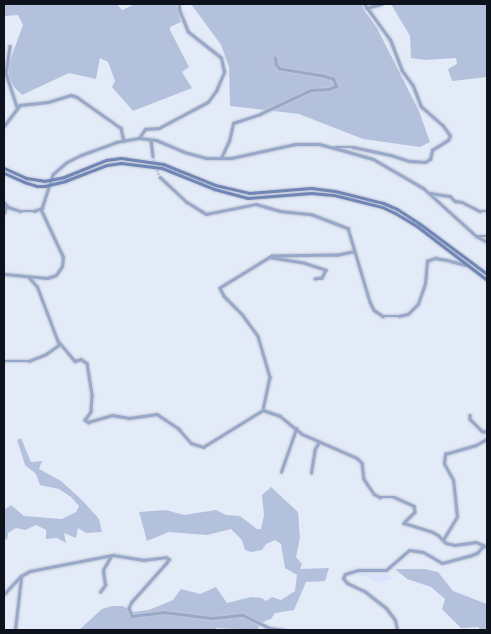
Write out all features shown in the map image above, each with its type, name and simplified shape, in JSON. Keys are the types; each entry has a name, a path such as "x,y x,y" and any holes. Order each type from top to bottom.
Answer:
{"main road":[{"path":"4,168 37,182 64,177 94,164 121,158 163,164 215,185 249,193 310,188 334,191 383,203 397,209 487,274"},
{"path":"4,173 36,186 49,185 102,167 121,163 162,168 214,189 248,198 310,193 334,195 382,207 395,213 487,280"}],"street":[{"path":"139,138 145,129 159,128 208,102 216,91 224,72 221,58 188,32 179,10 179,4"},
{"path":"334,148 354,147 410,161 425,162 430,159 432,150 448,140 450,136 443,126 421,107 413,86 402,71 390,40 365,6 381,4"},
{"path":"10,46 6,73 17,107"},
{"path":"221,158 229,141 233,123 260,114 303,92 329,89 336,86 333,79 280,69 276,65 275,58"},
{"path":"4,126 17,107 48,102 70,95 77,97 121,128 124,140"},
{"path":"4,274 47,278 56,275 62,266 64,257 45,222 42,207 53,174 67,162 124,140 139,138 151,140 206,158 221,158 295,144 319,144 372,159 397,172 428,193 476,236 487,242"},
{"path":"151,140 153,156"},
{"path":"160,177 187,202 206,214 256,204 280,211 311,214 348,228 353,252 366,285 370,302 374,310 383,316 408,314 418,304 425,284 427,261 435,258 472,268"},
{"path":"428,193 450,196 455,201 462,202 480,211 487,211"},
{"path":"4,213 5,204 20,211 34,210 42,207"},
{"path":"476,236 487,236"},
{"path":"28,277 38,287 59,342 75,361 81,359 87,363 92,396 91,412 84,420 88,422 112,415 129,418 157,414 179,429 191,443 203,447 263,410 270,377 258,336 242,314 224,296 220,288 269,257 353,252"},
{"path":"269,257 305,263 326,270 322,278 314,279"},
{"path":"4,361 29,361 56,348 59,342"},
{"path":"263,410 280,416 296,429 319,442 357,458 362,463 364,479 374,494 380,498 394,497 414,506 415,512 404,523 431,531 443,540 455,545 476,542 482,547 487,547"},
{"path":"470,415 470,418 482,431 487,432"},
{"path":"281,472 296,429"},
{"path":"443,540 457,517 453,480 444,464 444,454 476,445 487,439"},
{"path":"311,473 315,449 319,442"},
{"path":"397,630 395,620 386,608 364,591 347,583 343,578 345,574 358,570 386,570 409,550 423,552 442,563 477,553 482,547"},
{"path":"100,592 105,585 103,570 111,556"},
{"path":"4,594 21,576 30,571 111,556 143,560 166,557 169,559 132,602 129,608 132,616 163,612 212,618 243,615 270,628 286,630"},
{"path":"15,630 21,576"}],"shaded area":[{"path":"4,4 117,4 122,10 135,4 177,4 181,22 170,27 170,30 189,67 182,72 192,88 133,111 112,87 115,81 108,62 100,58 96,79 69,73 22,95 14,87 9,77 8,66 23,25 18,15 4,16"},
{"path":"191,4 364,4 362,5 364,10 377,28 419,111 430,142 420,147 363,139 299,114 230,106 229,67 221,45"},
{"path":"391,4 487,4 487,77 452,81 448,69 457,64 456,58 425,60 411,58 410,36"},
{"path":"21,438 31,462 42,461 39,469 61,481 82,500 99,519 102,532 86,533 78,528 76,538 64,533 66,543 57,538 46,539 46,530 36,525 25,530 16,528 8,533 7,540 4,538 4,510 11,505 24,516 62,519 76,512 79,506 71,497 59,489 40,485 36,474 25,465 17,440"},
{"path":"271,487 298,512 300,538 296,557 302,564 300,569 329,568 325,581 306,582 294,610 275,613 271,619 260,623 258,630 216,628 216,630 79,630 102,609 112,606 123,606 133,612 149,610 173,600 181,589 200,594 216,587 227,603 251,597 262,598 266,601 272,597 281,600 295,591 297,575 285,568 281,544 275,540 266,544 262,550 251,552 245,550 242,540 231,529 207,535 169,532 147,541 139,512 166,510 184,515 216,510 226,515 240,516 257,529 261,529 264,515 262,495"},
{"path":"395,569 425,569 438,572 453,591 487,604 487,630 481,630 478,627 461,628 442,609 445,599 431,587 407,579"},
{"path":"358,573 389,574 392,579 378,583 368,577 358,575"}],"tunnel":[{"path":"153,156 160,177"}]}
